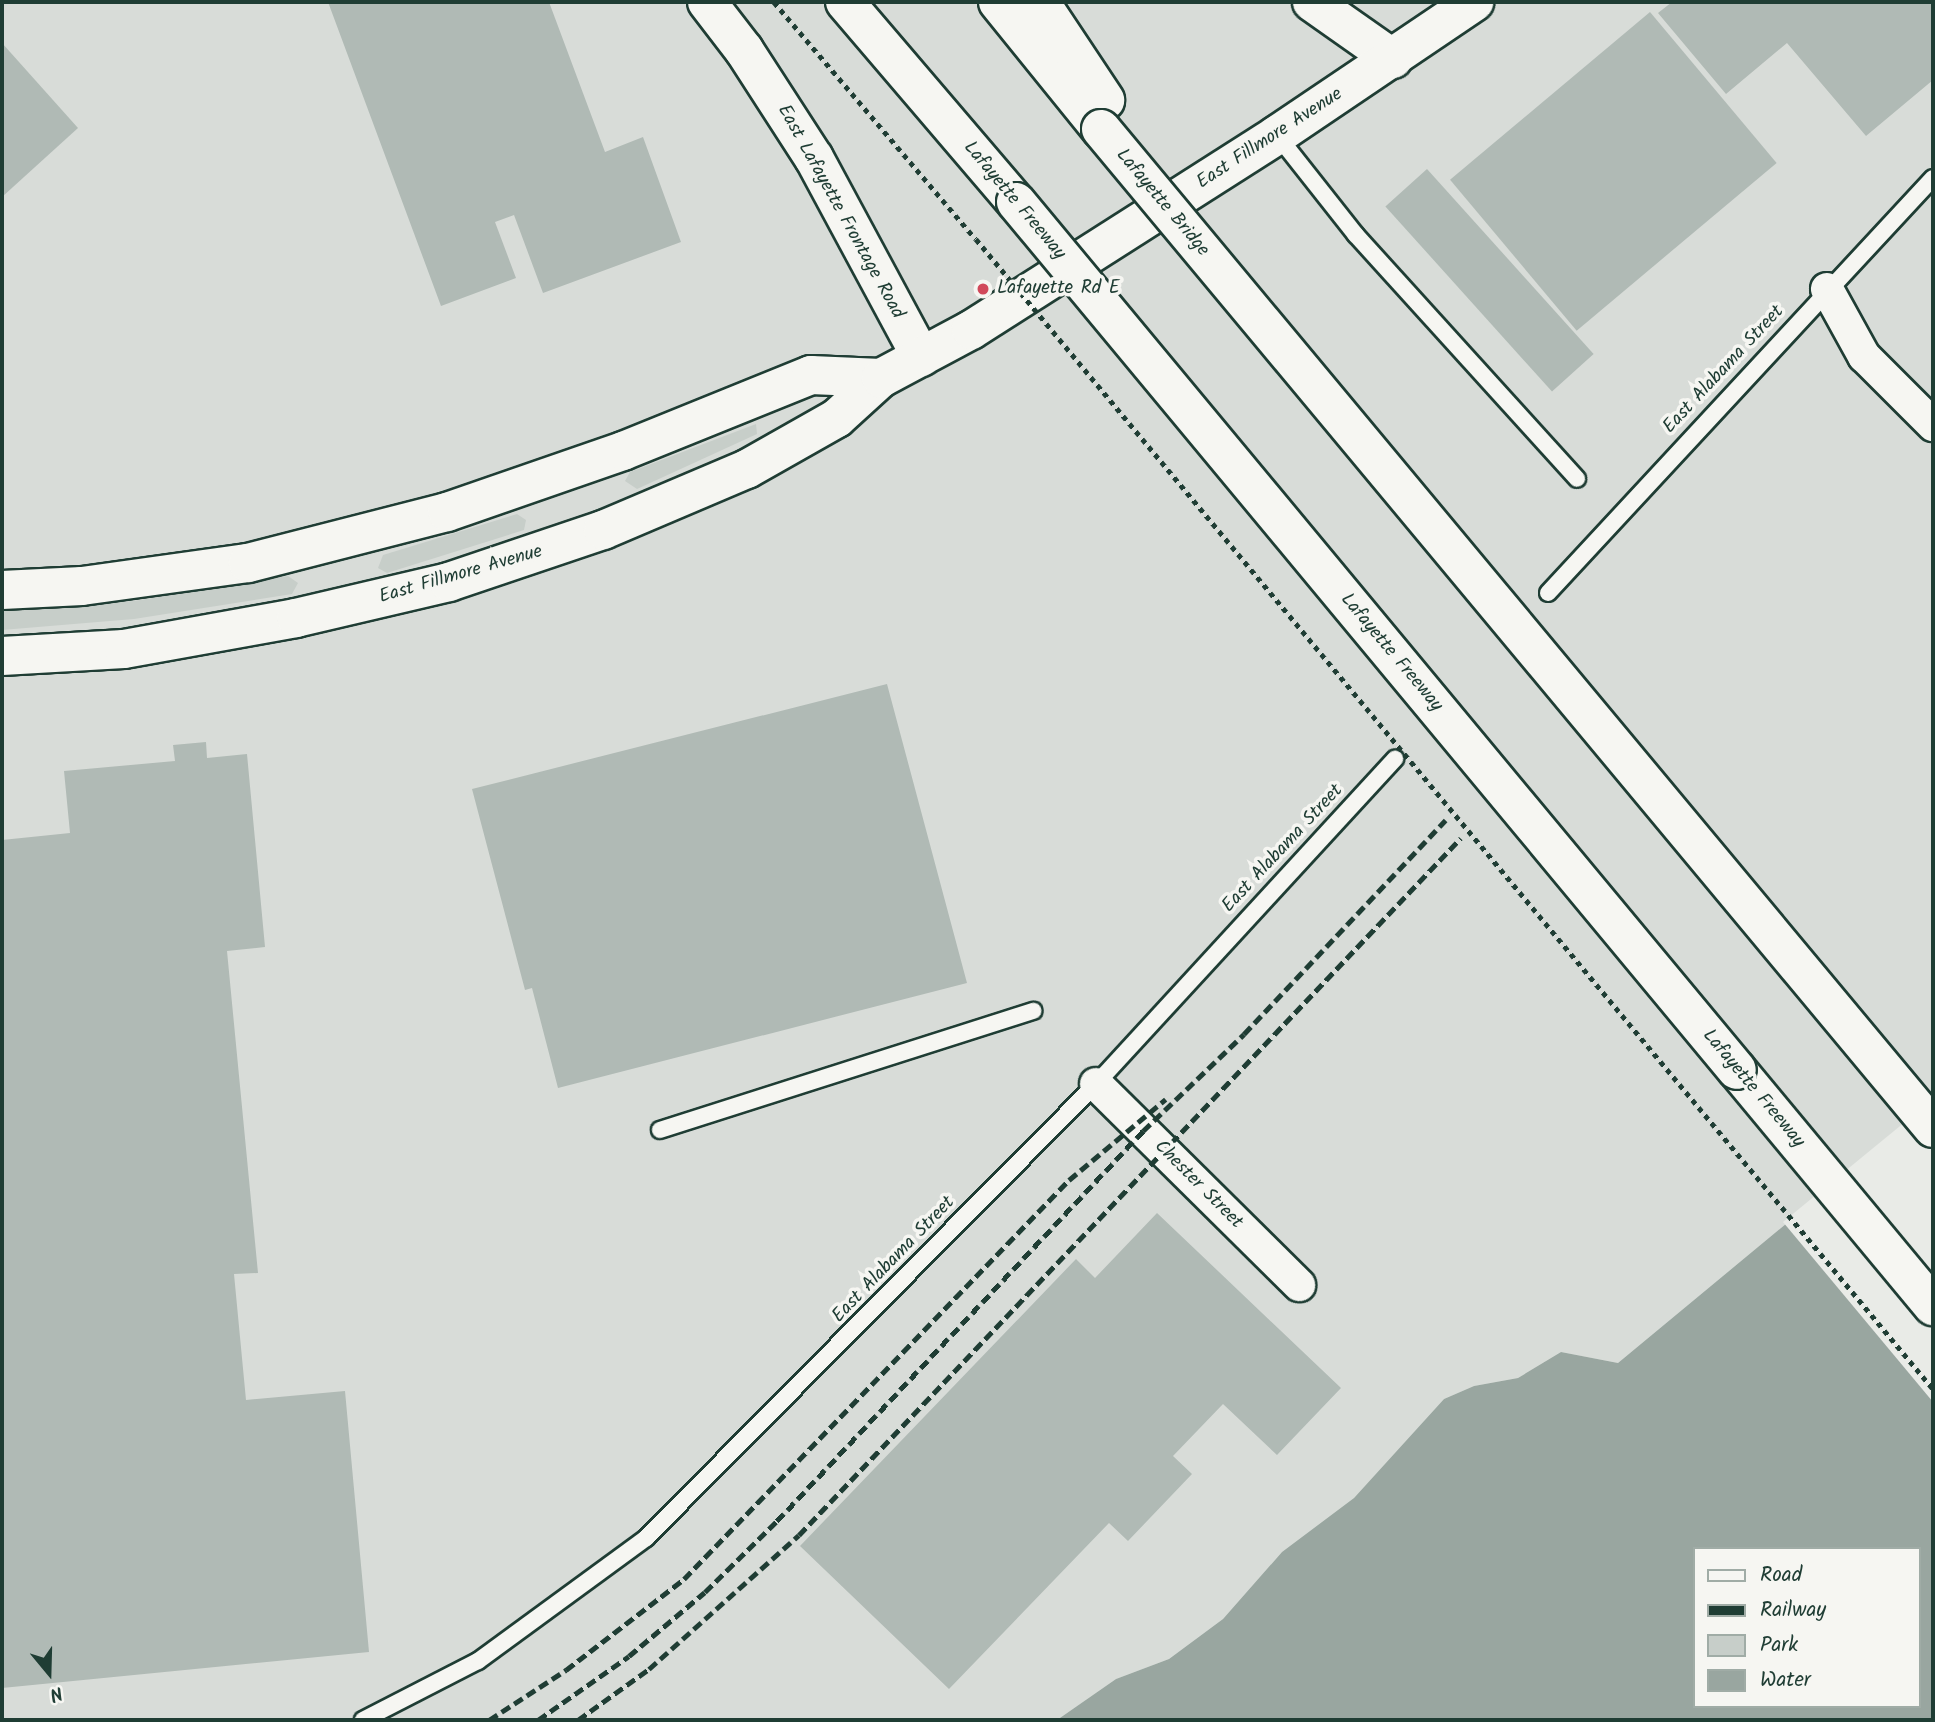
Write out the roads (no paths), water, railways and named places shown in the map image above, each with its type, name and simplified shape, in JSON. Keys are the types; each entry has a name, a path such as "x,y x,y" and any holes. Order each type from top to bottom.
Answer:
{"main road":[{"name":"East Lafayette Frontage Road","path":"707,2 744,50 814,158 921,357"},
{"name":"Lafayette Freeway","path":"845,2 1016,202 1933,1306"},
{"path":"998,2 1109,123 1224,276 1933,1128"},
{"path":"1040,2 1109,123"},
{"path":"1312,2 1393,59"},
{"name":"East Fillmore Avenue","path":"2,656 124,649 296,618 449,582 603,530 747,469 837,418 881,378 971,330 1277,135 1474,2"},
{"path":"2,590 82,586 248,563 447,512 624,452 811,375 881,378"}],"street":[{"path":"1827,289 1864,356 1933,425"},
{"name":"Chester Street","path":"1096,1084 1299,1286"}],"lane":[{"path":"1277,135 1356,235 1577,479"},
{"name":"East Alabama Street","path":"1548,593 1827,289 1933,178"},
{"name":"East Alabama Street","path":"363,1720 478,1661 646,1538 1096,1084 1395,759"},
{"path":"660,1130 1033,1011"}],"water":[{"path":"1933,1102 1933,1720 1057,1720 1116,1679 1169,1659 1223,1619 1282,1552 1354,1498 1444,1399 1474,1386 1518,1378 1561,1352 1618,1363"}],"railway":[{"path":"538,1720 629,1656 705,1592 777,1521 1143,1131 1244,1034 1446,820"},
{"path":"578,1720 649,1669 799,1535 1461,838"},
{"path":"489,1720 566,1670 684,1579 1069,1180 1166,1099"}],"place":[{"name":"Lafayette Rd E","path":"983,289"}]}
